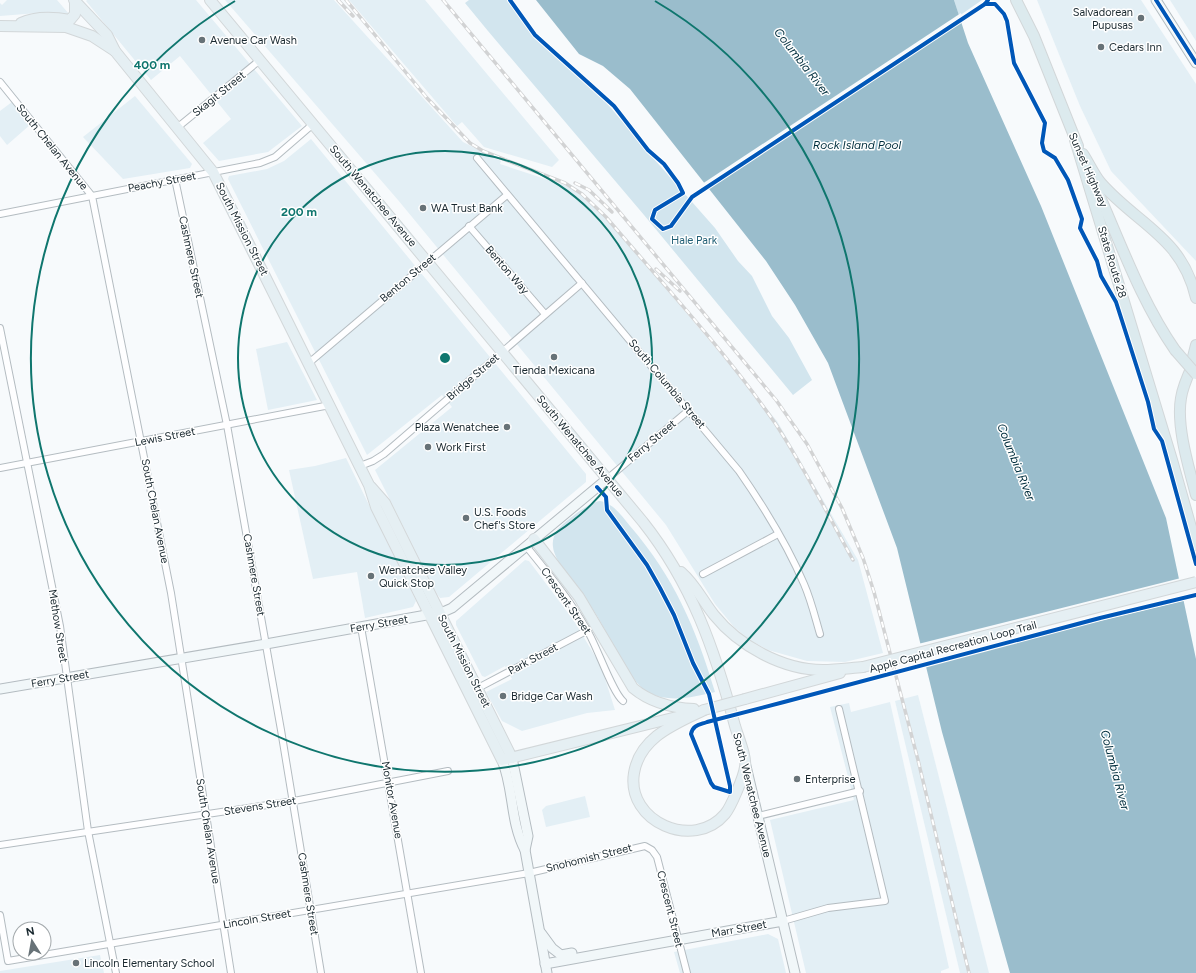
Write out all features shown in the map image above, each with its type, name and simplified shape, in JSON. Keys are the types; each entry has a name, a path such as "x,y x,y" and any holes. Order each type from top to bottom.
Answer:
{"highway":[{"name":"Sunset Highway","path":"1016,0 1034,36 1075,140 1143,296 1159,327 1193,374"},
{"path":"1075,140 1100,181 1131,212 1166,240 1178,254 1188,272 1196,298"},
{"name":"State Route 28","path":"1075,140 1172,460 1196,545"},
{"path":"1193,374 1196,345"},
{"path":"1196,358 1193,374 1180,399 1181,426 1196,495"}],"main road":[{"name":"South Wenatchee Avenue","path":"210,0 312,125 503,351 644,522 677,569 695,605 712,648 725,688 746,766 795,973"},
{"path":"1156,0 1196,63"},
{"path":"14,26 28,20 36,19 60,18 70,20 75,14 75,1"},
{"name":"South Mission Street","path":"75,1 107,35 115,51 213,172 310,362 360,466 370,485 385,503 512,758 528,836 525,850"},
{"path":"0,26 66,27 80,30 115,51"},
{"name":"Ferry Street","path":"0,689 440,613 452,608 607,479"},
{"name":"South Mission Street","path":"370,485 376,507 502,760 508,782 518,837 525,850 546,969"},
{"path":"534,539 579,597 633,688 641,695 660,704 685,709 704,710"},
{"path":"677,569 692,582 715,616 734,634 758,651 787,664 822,670 863,667"},
{"path":"502,760 704,710 863,667 1196,582"},
{"path":"704,710 657,735 644,748 638,758 633,780 640,806 649,817 661,826 674,830 695,831 706,827 718,822 726,813 746,766"},
{"name":"Marr Street","path":"546,969 593,955 783,921"},
{"name":"Marr Street","path":"539,930 552,948 561,955 587,952 593,955"}],"street":[{"name":"Skagit Street","path":"178,127 260,60"},
{"name":"South Chelan Avenue","path":"0,82 92,196 169,586 222,925 231,973"},
{"name":"Peachy Street","path":"0,214 260,163 275,157 312,125"},
{"name":"South Columbia Street","path":"477,158 739,471 778,534 804,585 820,634"},
{"name":"Cashmere Street","path":"175,179 227,425 294,801 310,910 322,973"},
{"name":"Benton Street","path":"310,362 427,261 507,195"},
{"name":"Benton Way","path":"469,226 545,314"},
{"name":"Bridge Street","path":"360,466 373,461 384,454 582,283"},
{"name":"Methow Street","path":"0,328 60,626 88,832 116,973"},
{"name":"Lewis Street","path":"0,468 330,405"},
{"name":"Ferry Street","path":"607,479 689,410"},
{"path":"703,574 778,534"},
{"name":"Crescent Street","path":"526,546 553,580 588,630 616,692 623,701"},
{"name":"Monitor Avenue","path":"361,627 421,973"},
{"name":"Park Street","path":"478,688 588,630"},
{"path":"758,816 860,791 839,709"},
{"name":"Stevens Street","path":"0,845 294,801 448,771"},
{"name":"Marr Street","path":"783,921 828,908 885,901 860,791"},
{"name":"Snohomish Street","path":"529,873 635,847 645,846 650,848"},
{"name":"Crescent Street","path":"650,848 657,857 687,973"},
{"name":"Lincoln Street","path":"0,915 8,961 529,873"}],"shaded area":[{"path":"7,0 57,0 69,14 67,16 38,13 0,16 0,3 2,5"},
{"path":"196,0 302,126 268,152 219,161 203,143 231,119 180,56 151,80 86,1"},
{"path":"225,0 334,0 463,142 501,161 500,164 576,189 605,216 777,421 858,560 883,653 845,662 807,661 768,650 750,640 734,627 715,604 666,525 398,200"},
{"path":"349,0 425,0 559,160 552,167 484,147 462,122 457,126"},
{"path":"1037,0 1141,0 1196,84 1196,261 1111,171 1080,106"},
{"path":"1170,0 1196,0 1196,41"},
{"path":"135,96 192,164 190,168 123,179 83,137"},
{"path":"12,102 31,124 7,145 0,136 0,111"},
{"path":"311,139 586,474 586,482 449,597 440,598 437,594 375,470 452,407 442,395 367,455 228,179 229,176 267,169 284,161"},
{"path":"287,342 317,400 268,410 256,349"},
{"path":"346,458 416,601 413,607 365,618 357,572 313,579 289,470 315,466"},
{"path":"525,560 529,561 574,621 601,666 615,710 587,713 522,731 502,721 486,692 512,679 505,666 485,677 482,676 456,625 456,621"},
{"path":"918,695 989,973 960,973 895,701"},
{"path":"890,702 949,968 941,971 941,973 806,973 770,820 854,800 830,707 849,703 851,712"},
{"path":"585,796 590,817 546,827 542,810 546,806"},
{"path":"768,934 778,939 786,973 680,973 674,952"},
{"name":"Lincoln Elementary School","path":"100,955 104,973 0,973 0,971"}],"green space":[{"name":"Hale Park","path":"469,0 507,0 534,37 605,101 715,228 738,261 752,276 772,316 789,338 812,380 793,395 644,215 465,3"},
{"path":"954,0 982,0 959,16"},
{"path":"600,501 609,504 620,514 646,545 659,564 682,604 700,646 715,692 682,698 665,698 649,693 641,687 618,654 598,617 558,561 553,545 558,529 578,512 595,502"}],"water":[{"name":"Rock Island Pool","path":"536,0 954,0 968,43 1041,206 1166,518 1196,659 1196,973 1010,973 942,732 897,548 828,363 795,305 766,261 630,89 603,66 579,54"}],"pier":[{"path":"961,13 963,21 707,189 702,184"},
{"path":"1181,578 1186,600 923,664 918,644"}],"railway":[{"path":"338,0 353,16"},
{"path":"346,0 427,98 470,143 483,151 565,183 582,194 606,217 715,344 756,396 796,457 853,560"},
{"path":"443,0 776,400 807,444 842,508 863,558 874,592 918,760 969,973"},
{"path":"575,183 589,190 612,212"},
{"path":"656,269 680,291"}],"cycle path":[{"path":"510,0 535,35 614,106 648,150 664,164 678,183 683,193 655,210 652,219 663,229 671,226 692,197 985,4 988,0"},
{"path":"1156,0 1196,63"},
{"path":"985,4 995,4 1004,14 1007,21 1014,63 1045,123 1042,143 1044,151 1055,158 1068,180 1082,219 1080,228 1097,261 1101,276 1116,302 1148,402 1154,429 1162,441 1196,564"},
{"name":"Apple Capital Recreation Loop Trail","path":"597,487 606,497 607,510 647,565 660,588 674,615 693,663 709,694 730,786 730,792 714,787 711,783 691,734 693,729 697,726 707,722 784,702 1100,618 1196,595"}],"place":[{"name":"Salvadorean Pupusas","path":"1141,18"},
{"name":"Avenue Car Wash","path":"202,40"},
{"name":"Cedars Inn","path":"1101,47"},
{"name":"WA Trust Bank","path":"423,208"},
{"name":"Tienda Mexicana","path":"554,357"},
{"name":"Plaza Wenatchee","path":"507,427"},
{"name":"Work First","path":"428,447"},
{"name":"U.S. Foods Chef's Store","path":"466,518"},
{"name":"Wenatchee Valley Quick Stop","path":"371,576"},
{"name":"Bridge Car Wash","path":"503,696"},
{"name":"Enterprise","path":"797,779"},
{"name":"Lincoln Elementary School","path":"76,963"}],"water label":[{"name":"Columbia River","path":"802,62"},
{"name":"Columbia River","path":"1016,462"},
{"name":"Columbia River","path":"1115,770"}]}
